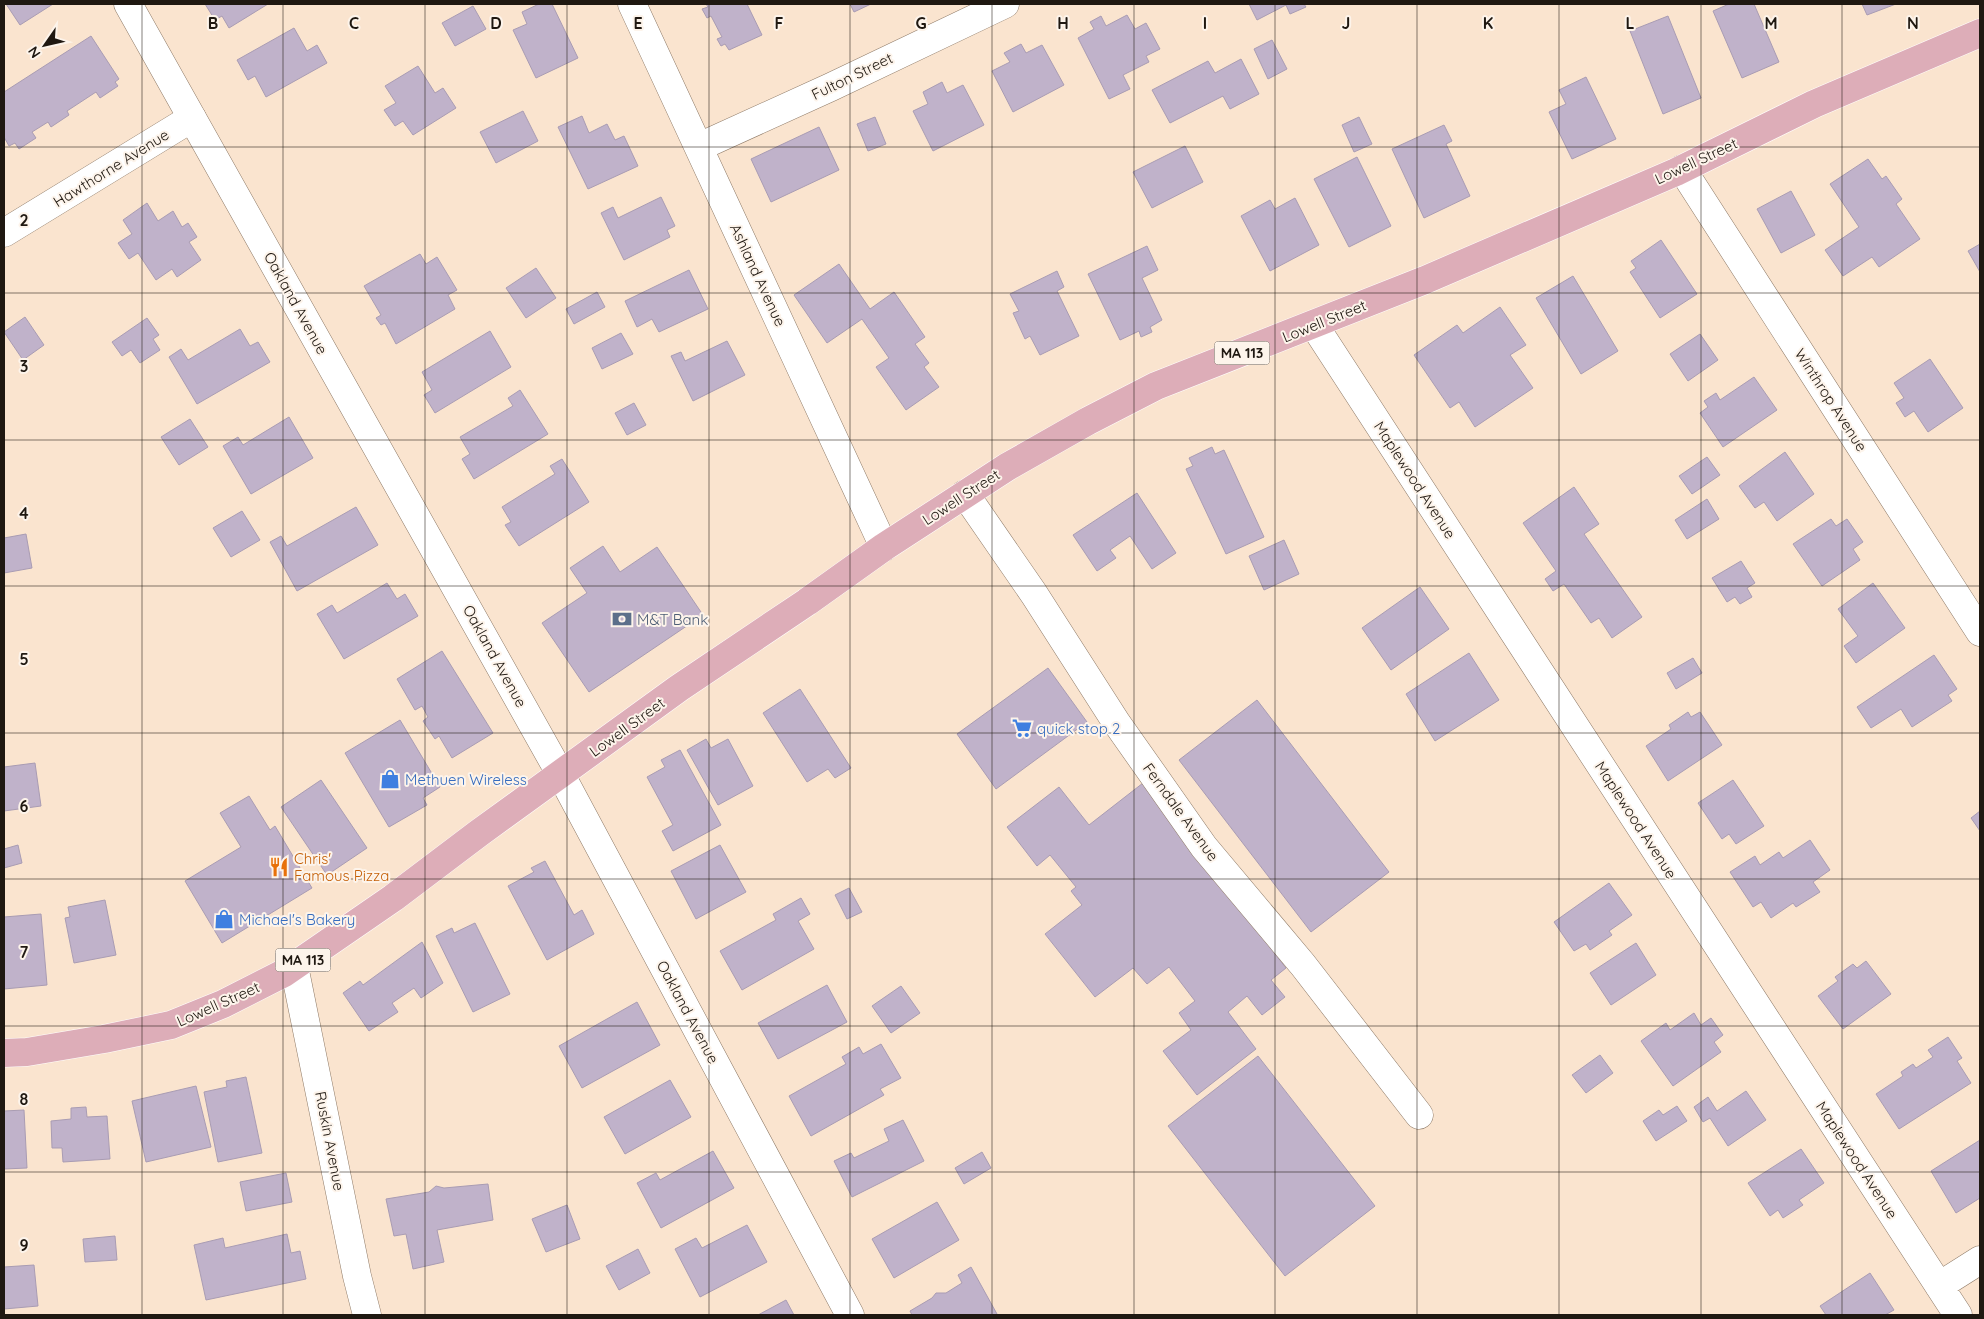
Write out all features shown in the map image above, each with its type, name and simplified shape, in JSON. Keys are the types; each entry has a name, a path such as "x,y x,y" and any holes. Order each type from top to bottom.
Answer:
{"main road":[{"name":"Lowell Street","path":"4,1053 27,1052 94,1041 172,1025 223,1004 294,966 393,898 680,688 807,602 884,546 965,494 1088,420 1156,386 1426,280 1682,169 1814,104 1980,34"}],"street":[{"name":"Oakland Avenue","path":"128,4 562,775 850,1315"},
{"name":"Ashland Avenue","path":"632,4 884,546"},
{"name":"Fulton Street","path":"699,147 831,87 1005,4"},
{"name":"Hawthorne Avenue","path":"4,233 192,118"},
{"name":"Winthrop Avenue","path":"1682,169 1980,632"},
{"name":"Maplewood Avenue","path":"1314,325 1958,1315"},
{"name":"Ferndale Avenue","path":"965,494 1034,594 1116,722 1204,847 1303,965 1419,1115"},
{"name":"Ruskin Avenue","path":"294,966 357,1276 367,1315"},
{"path":"1939,1286 1980,1260"}],"building":[{"path":"6,4 53,4 20,25"},
{"path":"205,4 268,4 229,28 222,16 215,20"},
{"path":"539,4 552,4 578,58 536,78 513,30 527,24 522,12"},
{"path":"706,4 747,4 762,35 729,50 725,44 721,46 717,39 722,37 711,16 707,18 702,9 708,7"},
{"path":"850,4 871,4 854,12"},
{"path":"1249,4 1304,4 1306,7 1290,14 1286,5 1257,20"},
{"path":"1729,4 1754,4 1779,62 1742,78 1713,11"},
{"path":"1862,4 1896,4 1867,15"},
{"path":"473,6 486,29 455,46 442,23"},
{"path":"1127,15 1135,29 1146,23 1160,49 1146,56 1149,62 1123,75 1130,89 1109,99 1078,38 1094,29 1090,22 1101,16 1106,26"},
{"path":"1668,16 1701,98 1663,114 1630,31"},
{"path":"294,28 307,51 317,45 327,63 266,97 255,76 248,80 237,60"},
{"path":"91,36 119,79 115,82 118,86 100,98 96,92 67,111 69,115 51,127 48,122 32,132 36,138 19,149 15,143 9,146 4,137 4,92"},
{"path":"1272,40 1287,69 1268,79 1254,49"},
{"path":"1021,44 1026,53 1042,45 1064,85 1013,112 992,71 1010,62 1004,53"},
{"path":"1241,59 1259,94 1230,109 1223,96 1170,123 1152,90 1208,61 1215,73"},
{"path":"418,66 435,93 443,88 456,108 413,135 403,121 395,126 384,110 396,103 385,86"},
{"path":"1586,77 1616,139 1572,159 1549,112 1566,104 1559,90"},
{"path":"942,82 947,93 963,85 984,125 933,151 913,111 928,104 923,92"},
{"path":"523,111 538,141 496,163 480,132"},
{"path":"582,116 589,133 607,124 615,140 624,136 638,166 588,189 558,127"},
{"path":"875,117 886,144 868,151 857,124"},
{"path":"1359,117 1372,144 1354,152 1342,125"},
{"path":"1444,125 1452,141 1446,144 1470,196 1424,218 1392,149"},
{"path":"819,127 839,170 771,202 751,159"},
{"path":"1185,146 1203,182 1152,208 1133,172"},
{"path":"1357,157 1391,226 1349,247 1314,179"},
{"path":"1868,159 1882,179 1886,176 1902,199 1896,204 1920,239 1879,267 1872,257 1843,276 1825,250 1859,227 1830,184"},
{"path":"1791,191 1815,235 1781,253 1757,209"},
{"path":"661,197 675,226 667,230 670,237 624,260 601,213 613,207 618,218"},
{"path":"1295,198 1319,245 1270,271 1241,216 1270,200 1275,209"},
{"path":"147,203 158,221 173,211 182,227 188,223 197,237 189,242 201,260 177,277 172,269 156,280 138,253 129,259 118,243 132,234 123,220"},
{"path":"1661,240 1697,294 1660,318 1630,272 1636,268 1631,261"},
{"path":"1980,244 1980,272 1968,251"},
{"path":"1147,246 1158,270 1142,278 1162,320 1150,327 1152,332 1141,337 1139,331 1120,340 1088,274"},
{"path":"420,254 426,264 437,257 457,290 448,295 455,309 396,344 385,323 381,325 376,318 381,315 364,286"},
{"path":"839,264 870,309 894,292 925,337 915,344 929,363 924,367 939,387 906,410 876,367 889,358 862,319 827,343 794,295"},
{"path":"536,268 556,298 526,318 506,288"},
{"path":"689,270 708,309 659,332 652,319 637,327 625,301"},
{"path":"1057,271 1064,287 1057,291 1079,336 1040,355 1030,336 1025,339 1013,313 1019,311 1010,294"},
{"path":"1573,276 1618,351 1581,374 1536,298"},
{"path":"597,292 605,307 574,324 566,309"},
{"path":"1500,307 1526,345 1510,355 1533,388 1475,427 1459,402 1450,408 1414,355 1457,325 1463,333"},
{"path":"25,317 44,345 23,360 4,332"},
{"path":"147,318 159,335 153,339 160,350 140,363 131,350 122,356 112,342"},
{"path":"240,329 250,346 258,342 270,362 197,404 169,357 181,349 188,360"},
{"path":"490,331 511,367 435,413 424,395 432,390 422,372"},
{"path":"621,333 633,354 602,369 592,348"},
{"path":"1700,334 1718,360 1688,381 1670,354"},
{"path":"727,341 745,375 693,401 671,356 681,352 685,361"},
{"path":"1930,359 1963,408 1928,432 1914,411 1905,417 1896,403 1904,398 1894,383"},
{"path":"1754,377 1777,410 1723,447 1700,413 1708,407 1704,401 1716,393 1720,400"},
{"path":"520,390 548,434 474,479 462,459 470,454 460,437 513,406 508,398"},
{"path":"634,403 646,425 627,435 615,413"},
{"path":"289,417 313,458 251,494 223,446 238,437 243,445"},
{"path":"190,419 208,447 179,465 161,437"},
{"path":"1212,447 1215,454 1224,450 1264,537 1226,554 1186,469 1193,466 1189,458"},
{"path":"1785,452 1814,494 1777,521 1764,502 1755,508 1739,486"},
{"path":"1707,457 1720,475 1692,494 1679,476"},
{"path":"562,459 589,502 519,546 505,525 511,522 502,507 555,474 550,466"},
{"path":"1574,487 1599,524 1584,534 1642,617 1612,638 1599,618 1591,623 1564,584 1553,591 1545,579 1556,571 1523,523"},
{"path":"1137,493 1176,553 1152,569 1130,536 1110,550 1116,558 1097,571 1073,535"},
{"path":"1707,499 1719,519 1687,539 1675,520"},
{"path":"356,507 378,545 297,591 270,542 281,536 287,546"},
{"path":"242,511 260,540 231,557 213,528"},
{"path":"1831,519 1836,526 1847,519 1863,542 1853,549 1860,560 1822,586 1793,544"},
{"path":"26,534 32,568 4,573 4,538"},
{"path":"1284,540 1299,574 1264,590 1249,556"},
{"name":"M&T Bank","path":"603,546 620,572 657,547 703,615 589,692 542,623 587,593 570,568"},
{"path":"1741,561 1755,583 1747,588 1752,597 1740,604 1735,597 1727,602 1712,578"},
{"path":"387,583 397,599 405,594 418,616 344,659 317,614 332,605 337,613"},
{"path":"1873,583 1905,628 1856,663 1844,646 1858,636 1838,609"},
{"path":"1420,587 1449,629 1391,670 1362,628"},
{"path":"442,651 493,733 452,758 439,736 435,739 423,721 428,717 422,706 415,710 397,679"},
{"path":"1469,653 1499,700 1435,741 1406,694"},
{"path":"1934,655 1957,689 1948,695 1952,701 1912,727 1901,709 1871,728 1857,707"},
{"path":"1693,658 1702,673 1676,689 1667,673"},
{"name":"quick stop 2","path":"1048,668 1087,722 996,789 957,734"},
{"path":"800,689 851,768 835,778 828,769 807,782 763,713"},
{"path":"1257,700 1389,872 1311,932 1179,760"},
{"path":"1688,712 1691,717 1700,712 1722,745 1668,781 1646,746 1671,729 1669,725"},
{"path":"400,720 440,787 423,798 427,805 389,827 345,753"},
{"path":"706,739 711,748 728,739 753,786 718,805 687,750"},
{"path":"680,750 721,825 673,851 662,831 673,825 647,777 665,767 661,760"},
{"path":"35,763 41,806 4,811 4,767"},
{"path":"321,780 367,848 327,875 281,807"},
{"path":"1733,780 1764,826 1736,844 1729,834 1722,839 1698,803"},
{"path":"1143,783 1286,968 1271,980 1285,997 1262,1015 1247,996 1228,1012 1256,1049 1197,1095 1163,1051 1191,1030 1179,1013 1195,1001 1169,967 1147,984 1133,968 1095,997 1045,934 1082,905 1071,891 1076,887 1050,855 1037,866 1007,827 1059,787 1089,825"},
{"path":"249,796 270,830 275,826 312,888 222,943 185,881 241,847 220,813"},
{"path":"1980,811 1980,831 1971,818"},
{"path":"1810,840 1830,870 1813,882 1820,892 1796,907 1793,903 1771,918 1761,902 1753,907 1730,872 1755,856 1760,865 1779,852 1783,858"},
{"path":"18,845 22,863 4,868 4,849"},
{"path":"720,845 746,892 696,919 671,871"},
{"path":"545,861 574,915 582,910 594,934 547,960 508,886 534,872 531,868"},
{"path":"1609,883 1632,915 1609,931 1612,935 1590,950 1586,944 1574,951 1554,922"},
{"path":"849,888 862,912 847,919 835,895"},
{"path":"801,898 810,914 798,921 814,949 742,990 720,951 776,920 773,914"},
{"path":"105,900 116,955 74,963 65,918 70,917 68,907"},
{"path":"41,914 47,985 4,989 4,917"},
{"path":"475,923 510,994 473,1012 436,936 452,928 454,933"},
{"path":"422,942 443,983 421,998 414,988 392,1003 398,1012 369,1031 343,993 360,981 363,985"},
{"path":"1636,943 1656,975 1611,1005 1590,973"},
{"path":"1866,961 1891,994 1843,1029 1818,996 1838,981 1835,977 1853,964 1857,968"},
{"path":"827,985 847,1022 778,1059 758,1023"},
{"path":"901,986 920,1013 891,1033 872,1006"},
{"path":"637,1002 660,1045 582,1088 559,1046"},
{"path":"1694,1013 1701,1025 1711,1018 1723,1035 1714,1042 1721,1052 1673,1086 1641,1041 1666,1023 1670,1030"},
{"path":"1948,1037 1962,1058 1957,1061 1971,1083 1899,1129 1876,1094 1903,1076 1901,1072 1913,1064 1916,1068 1933,1057 1928,1050"},
{"path":"881,1044 901,1078 880,1089 884,1095 811,1136 789,1096 846,1064 842,1057 859,1047 863,1054"},
{"path":"1600,1055 1613,1073 1586,1093 1572,1075"},
{"path":"1258,1056 1375,1206 1285,1276 1168,1126"},
{"path":"246,1077 262,1153 218,1162 204,1092 227,1087 226,1081"},
{"path":"670,1080 691,1117 625,1154 604,1117"},
{"path":"196,1086 211,1147 146,1162 132,1101"},
{"path":"1746,1091 1766,1120 1728,1146 1710,1118 1703,1122 1694,1107 1708,1097 1717,1111"},
{"path":"1677,1106 1687,1121 1656,1141 1643,1121 1659,1110 1663,1115"},
{"path":"86,1107 87,1117 107,1116 110,1159 63,1162 62,1148 52,1148 51,1121 71,1119 71,1108"},
{"path":"24,1110 27,1168 4,1169 4,1111"},
{"path":"903,1120 924,1161 852,1197 834,1161 851,1153 854,1158 889,1141 884,1129"},
{"path":"1980,1140 1980,1198 1956,1213 1931,1171"},
{"path":"1801,1149 1824,1183 1799,1200 1803,1205 1783,1218 1778,1210 1770,1216 1748,1183"},
{"path":"713,1151 734,1188 661,1228 637,1183 656,1173 660,1180"},
{"path":"982,1152 991,1168 964,1184 955,1168"},
{"path":"286,1173 292,1202 246,1211 240,1182"},
{"path":"488,1184 493,1220 437,1230 444,1262 413,1269 406,1234 394,1236 386,1199 429,1192 436,1186 444,1188"},
{"path":"937,1202 959,1240 894,1278 872,1239"},
{"path":"567,1205 580,1239 546,1252 532,1219"},
{"path":"747,1225 767,1262 700,1297 675,1249 696,1238 702,1248"},
{"path":"287,1234 291,1253 300,1251 306,1279 206,1300 194,1245 223,1238 225,1248"},
{"path":"115,1236 117,1260 85,1262 83,1239"},
{"path":"638,1249 650,1273 619,1290 606,1266"},
{"path":"34,1265 38,1306 4,1309 4,1267"},
{"path":"971,1267 997,1314 912,1315 910,1311 932,1298 936,1293 946,1293 962,1283 958,1275"},
{"path":"1870,1273 1894,1310 1885,1315 1826,1315 1820,1306"},
{"path":"786,1300 794,1315 758,1315"}],"place":[{"name":"M&T Bank","path":"622,619"},
{"name":"quick stop 2","path":"1022,728"},
{"name":"Methuen Wireless","path":"390,779"},
{"name":"Chris' Famous Pizza","path":"279,867"},
{"name":"Michael's Bakery","path":"224,919"}]}
